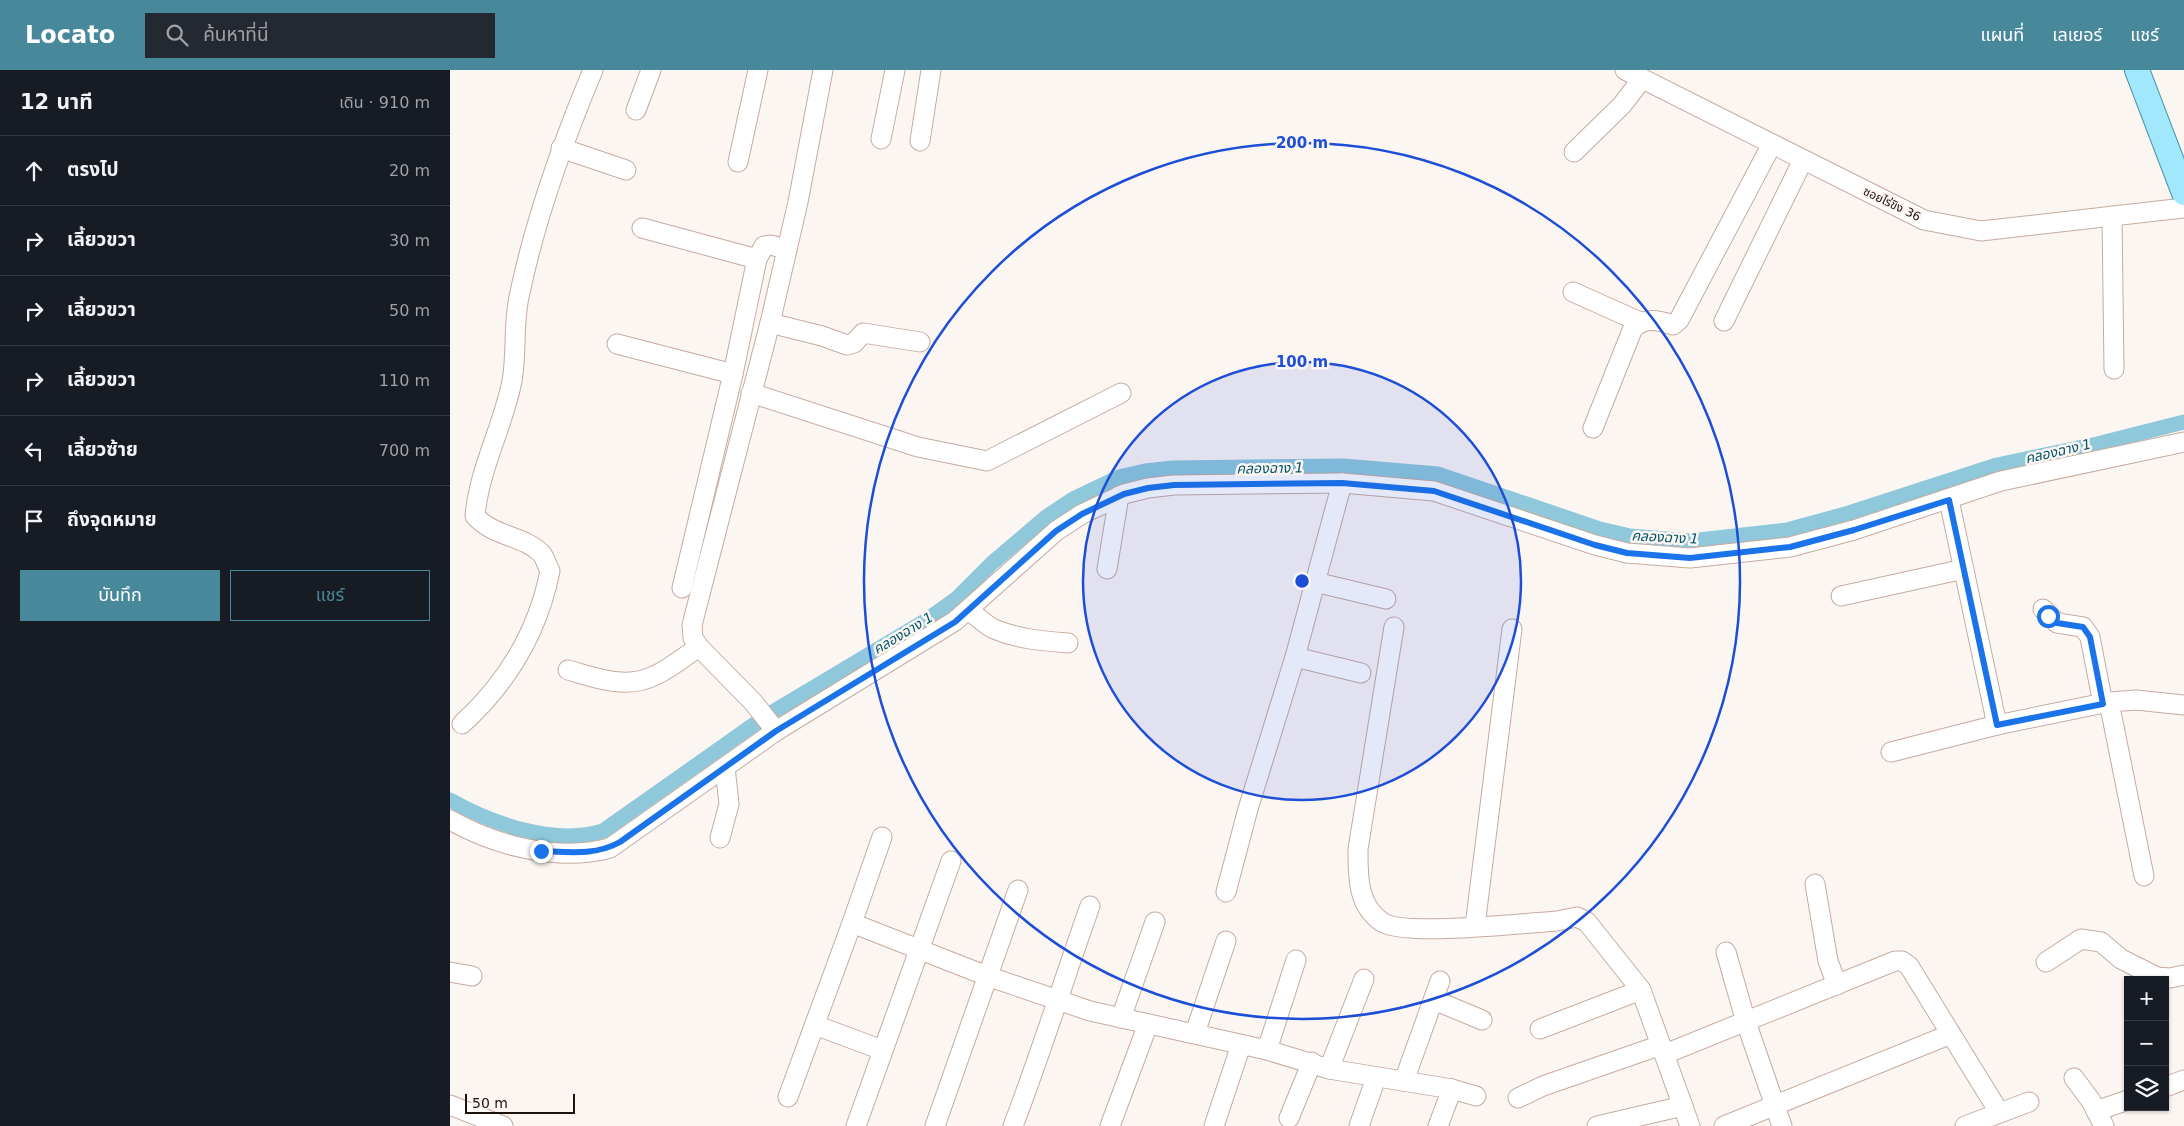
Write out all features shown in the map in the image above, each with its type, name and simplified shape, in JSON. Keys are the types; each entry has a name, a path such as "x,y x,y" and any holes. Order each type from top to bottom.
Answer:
{"main road":[{"path":"2137,70 2184,193"}],"street":[{"path":"462,724 475,712 512,668 526,642 538,612 550,571 542,554 524,542 484,526 475,516 477,491 512,380 519,298 541,212 561,148 593,70"},
{"path":"636,110 651,70"},
{"path":"738,162 758,70"},
{"path":"773,727 753,702 699,647 693,638 692,625 770,323 823,70"},
{"path":"881,139 895,70"},
{"path":"920,140 931,70"},
{"name":"ซอยไร่ขิง 36","path":"1625,70 1924,220 1981,231 2184,208"},
{"path":"1574,152 1622,105 1642,79"},
{"path":"1573,292 1640,322 1658,320 1673,325 1679,320 1772,144"},
{"path":"561,148 626,170"},
{"path":"1724,321 1803,160"},
{"path":"2112,216 2114,369"},
{"path":"642,228 757,259"},
{"path":"682,588 733,374 757,259 764,246 770,245 787,249"},
{"path":"1593,428 1633,328 1640,322"},
{"path":"770,323 822,336 847,345 854,343 863,333 920,342"},
{"path":"617,344 733,374"},
{"path":"751,393 918,447 987,461 1121,393"},
{"path":"450,820 484,837 541,851 583,853 598,851 620,842 725,767 773,727 935,636 968,610 1056,531 1082,514 1119,496 1148,488 1174,485 1342,483 1434,491 1595,545 1627,553 1690,558 1790,547 1854,530 1949,500 2001,481 2184,442"},
{"path":"1226,892 1248,809 1295,657 1342,483"},
{"path":"1107,569 1119,496"},
{"path":"1949,500 1997,725"},
{"path":"1841,596 1964,569"},
{"path":"1316,582 1386,599"},
{"path":"2043,609 2057,623 2083,627 2090,637 2144,876"},
{"path":"968,610 992,628 1014,636 1033,641 1068,643"},
{"path":"1394,627 1358,849 1358,884 1366,905 1383,923 1413,930 1558,921 1577,917 1587,922 1637,983 1690,1126"},
{"path":"1475,926 1512,629"},
{"path":"568,670 608,681 631,683 655,676 699,647"},
{"path":"1295,657 1361,673"},
{"path":"1892,752 1997,725 2106,703 2136,700 2184,705"},
{"path":"720,838 729,804 725,767"},
{"path":"788,1097 882,838"},
{"path":"856,1126 950,862"},
{"path":"1815,884 1828,961 1837,984"},
{"path":"935,1126 1018,890"},
{"path":"1013,1126 1042,1050 1090,906"},
{"path":"1121,1018 1155,922"},
{"path":"852,923 988,976 1090,1011 1267,1050 1376,1078 1452,1089 1476,1096"},
{"path":"2046,962 2081,939 2101,942 2121,959 2157,978 2184,975"},
{"path":"1195,1034 1226,941"},
{"path":"1726,952 1746,1022 1782,1126"},
{"path":"1267,1050 1296,960"},
{"path":"1518,1098 1544,1086 1663,1050 1746,1022 1895,961 1902,961 1909,966 1999,1112"},
{"path":"450,972 472,976"},
{"path":"1289,1118 1321,1065 1364,979"},
{"path":"1404,1081 1440,981"},
{"path":"1540,1028 1637,983"},
{"path":"1434,1000 1482,1020"},
{"path":"1110,1126 1148,1024"},
{"path":"815,1025 882,1050"},
{"path":"1724,1126 1951,1034"},
{"path":"1214,1126 1241,1045"},
{"path":"1359,1126 1376,1078"},
{"path":"2074,1078 2091,1101 2100,1118 2124,1103"},
{"path":"2169,1086 2184,1080"},
{"path":"1438,1126 1452,1089"},
{"path":"1965,1126 2029,1102"},
{"path":"450,1105 503,1126"},
{"path":"1597,1126 1683,1106"}],"waterway":[{"name":"คลองฉาง 1","path":"450,800 485,817 524,830 564,836 584,835 603,831 766,716 925,621 957,598 992,563 1046,517 1073,499 1119,477 1145,471 1173,468 1343,466 1438,474 1600,529 1630,536 1690,541 1787,530 1849,513 1997,465 2097,444 2184,422"}],"route":[{"path":"541,851 583,853 610,848 776,731 935,636 955,622 1056,531 1103,503 1124,494 1148,488 1174,485 1342,483 1434,491 1595,545 1627,553 1690,558 1790,547 1854,530 1949,500 1997,725 2103,704 2090,637 2083,627 2057,623 2048,616"}]}
